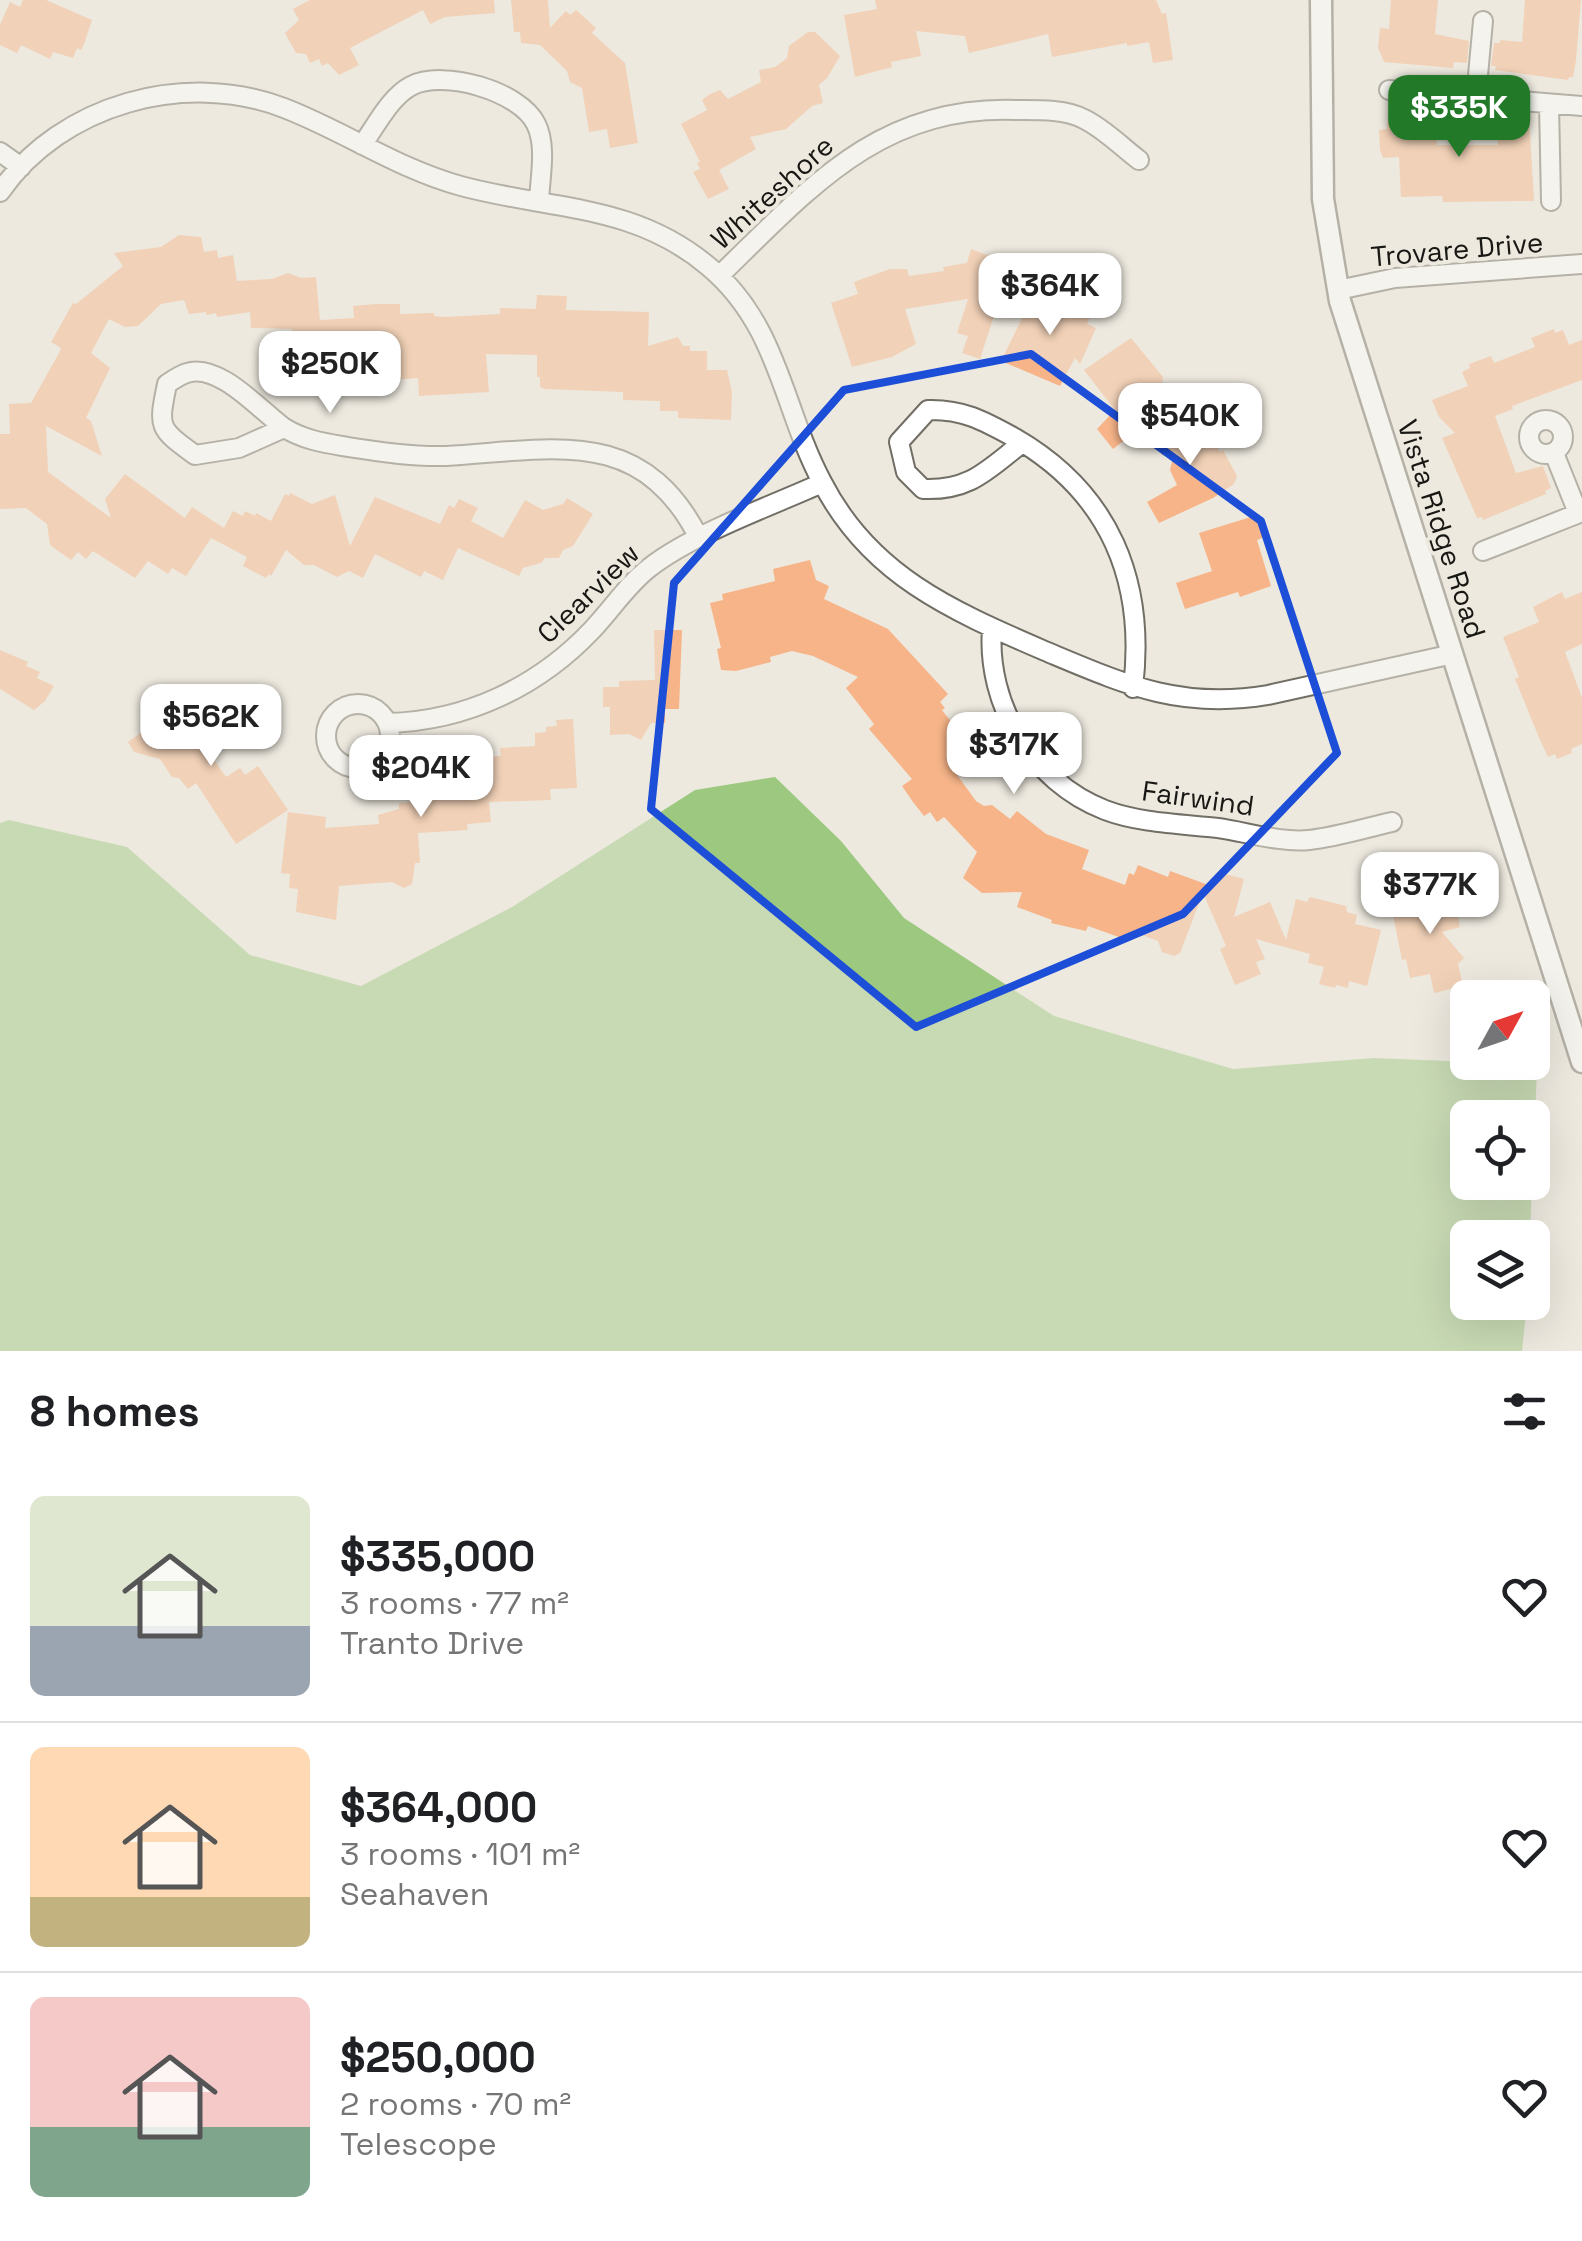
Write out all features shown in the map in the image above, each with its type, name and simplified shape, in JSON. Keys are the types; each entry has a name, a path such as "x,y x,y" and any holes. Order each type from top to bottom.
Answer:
{"street":[{"name":"Vista Ridge Road","path":"1321,0 1323,199 1338,290 1582,1062"},
{"path":"1476,98 1482,21"},
{"path":"362,145 400,94 414,84 430,80 461,82 491,90 518,104 538,126 542,143 539,201"},
{"path":"1389,90 1582,106"},
{"path":"0,192 20,167 71,127 142,98 180,93 245,97 282,107 426,176 463,187 616,216 675,242 737,295 768,343 822,482 855,533 888,567 925,594 992,628 1132,688 1193,700 1243,700 1452,654"},
{"path":"1549,104 1551,200"},
{"name":"Whiteshore","path":"719,276 840,163 866,146 938,118 999,109 1045,110 1083,118 1139,160"},
{"path":"0,152 20,167"},
{"name":"Trovare Drive","path":"1338,290 1395,278 1582,264"},
{"path":"284,428 240,448 195,455 166,434 161,416 167,384 190,371 216,375 284,428 309,440 406,455 590,450 620,459 647,474 670,494 699,538"},
{"path":"1022,442 970,482 948,490 923,489 906,472 899,442 928,410 954,409 1022,442 1059,467 1085,494 1122,558 1136,618 1137,655 1132,688"},
{"path":"1483,551 1580,512 1554,453"},
{"name":"Clearview","path":"388,724 462,712 506,695 532,680 592,630 650,567 699,538 822,482"},
{"name":"Fairwind","path":"992,628 992,670 1006,714 1040,763 1078,797 1128,816 1306,840 1392,822"}],"highlighted area":[{"path":"1031,354 1261,521 1337,753 1183,914 916,1027 651,809 674,583 844,390"}],"green space":[{"path":"775,777 841,841 904,918 1054,1016 1233,1069 1374,1058 1450,1061 1450,1080 1537,1080 1536,1100 1450,1100 1450,1200 1531,1200 1531,1220 1450,1220 1450,1320 1525,1320 1522,1351 0,1351 0,823 9,820 127,847 250,955 361,986 512,907 695,790"}],"building":[{"path":"23,0 46,0 92,20 81,50 77,48 73,58 53,52 50,59 21,45 17,53 0,45 0,25 10,2 20,7"},
{"path":"310,0 494,0 495,13 445,17 430,24 423,10 350,48 359,65 339,75 328,63 322,66 319,59 310,63 306,54 296,53 285,33 299,20 293,9"},
{"path":"511,0 548,0 550,28 566,11 570,15 576,10 596,28 592,33 625,63 638,143 610,148 607,129 589,132 582,88 570,82 567,71 540,45 521,43 520,32 514,32"},
{"path":"875,0 1156,0 1162,14 1166,13 1173,60 1153,63 1149,42 1052,57 1048,34 969,53 965,36 916,31 921,56 891,62 892,67 855,77 844,15 877,9"},
{"path":"1391,0 1438,0 1435,34 1469,41 1467,63 1454,62 1453,68 1384,62 1378,48 1380,28 1389,29"},
{"path":"1525,0 1581,0 1576,60 1573,77 1568,80 1495,70 1496,66 1491,66 1494,43 1522,42"},
{"path":"808,32 815,32 840,56 819,85 823,103 812,106 786,129 750,137 756,149 719,170 729,189 708,199 693,172 700,169 700,162 681,124 707,110 702,100 710,94 720,90 728,99 761,82 759,70 775,67 787,58 789,46"},
{"path":"1389,105 1433,106 1437,145 1498,145 1497,123 1501,123 1501,117 1529,116 1534,201 1443,202 1442,196 1401,197 1399,157 1383,158 1380,150 1379,130 1387,129"},
{"path":"179,235 201,237 204,252 217,250 218,258 233,255 237,281 272,279 288,273 301,278 316,277 320,320 354,318 353,306 376,304 400,304 400,314 500,314 500,308 536,309 537,295 567,296 566,310 649,312 648,346 678,337 683,346 690,346 690,351 707,351 707,370 727,370 732,392 731,420 678,418 678,411 660,411 660,401 623,400 623,392 545,389 540,387 537,377 537,355 486,354 489,392 419,396 418,378 341,384 337,382 335,361 295,362 292,329 251,328 250,312 217,317 216,313 189,314 184,300 161,304 138,326 125,327 109,319 91,353 110,368 86,418 91,421 102,456 46,426 48,472 111,518 105,499 125,474 185,518 192,507 224,528 233,511 243,516 245,511 255,516 256,513 271,521 285,494 312,504 335,495 350,546 375,497 440,524 449,505 454,508 459,499 478,508 471,521 503,538 525,500 543,510 563,504 567,498 593,514 573,546 563,550 559,558 545,558 523,568 519,576 458,548 443,580 424,571 421,577 375,554 363,578 349,571 337,577 314,565 304,565 286,550 266,578 243,566 247,557 211,538 186,576 172,568 168,574 148,561 135,578 93,551 86,559 78,552 71,560 50,545 47,524 26,508 0,509 0,434 10,434 9,404 31,403 59,353 61,348 51,342 73,303 123,266 114,253 161,247"},
{"path":"971,249 1011,264 980,359 962,353 968,336 957,333 968,299 905,309 916,344 892,357 852,367 831,303 858,294 854,282 890,269 907,269 909,276 967,263"},
{"path":"1041,288 1092,312 1087,324 1096,328 1080,364 1075,358 1060,386 1001,361 1033,296 1037,298"},
{"path":"1554,329 1555,333 1563,330 1569,345 1582,340 1582,380 1495,416 1516,473 1543,466 1551,488 1546,494 1483,520 1477,518 1442,438 1455,433 1439,417 1432,400 1468,386 1462,372 1470,368 1469,364 1491,356 1494,363 1535,347 1531,338"},
{"path":"1131,338 1163,377 1162,384 1175,401 1113,449 1097,429 1115,410 1084,370"},
{"path":"1175,402 1190,421 1194,420 1209,448 1216,444 1220,452 1223,450 1237,476 1234,484 1213,498 1159,523 1147,502 1177,485 1170,470 1173,457 1162,455 1158,448"},
{"path":"1261,517 1267,536 1257,540 1271,586 1185,609 1176,583 1212,571 1199,533"},
{"path":"810,560 816,580 829,586 824,599 888,629 948,694 940,702 945,708 942,710 966,741 957,747 961,751 947,761 976,801 992,805 1010,819 1017,811 1046,834 1089,850 1082,869 1125,885 1129,873 1134,875 1138,865 1168,877 1170,871 1214,887 1218,872 1244,879 1234,917 1270,902 1286,940 1296,899 1307,902 1310,897 1346,906 1347,912 1357,915 1355,924 1381,930 1367,986 1349,981 1348,988 1319,984 1324,967 1308,963 1310,954 1256,939 1265,959 1256,962 1261,974 1235,985 1220,949 1226,946 1203,893 1180,953 1174,956 1162,952 1158,941 1134,932 1130,941 1088,926 1086,931 1051,923 1052,920 1017,907 1022,892 982,893 963,878 977,852 944,817 937,822 930,812 924,816 902,786 912,779 869,729 874,724 846,688 858,677 813,656 792,651 770,657 771,662 736,671 721,670 717,649 721,648 710,603 723,600 722,594 775,581 773,569"},
{"path":"1562,592 1565,599 1582,592 1582,644 1565,652 1582,698 1582,744 1557,759 1555,754 1548,757 1540,740 1503,637 1539,622 1533,607"},
{"path":"654,630 682,630 679,709 665,709 665,723 651,723 641,740 629,734 610,735 610,707 603,707 603,687 619,687 619,681 655,680"},
{"path":"0,650 28,662 26,666 40,672 37,678 54,686 34,710 0,689"},
{"path":"232,705 243,721 205,747 226,777 240,768 245,775 258,766 288,810 236,844 196,783 188,789 179,778 172,777 160,759 134,752 128,742 178,706 186,718 196,711 200,716 211,708 214,714"},
{"path":"573,719 577,788 550,789 551,800 489,802 491,822 467,824 468,830 418,833 420,863 415,863 412,884 404,888 392,882 339,886 336,920 296,912 298,889 289,888 290,874 281,873 288,812 326,817 325,828 379,824 378,815 399,809 399,803 427,801 425,774 447,772 447,765 470,763 469,758 501,756 500,748 535,746 535,733 557,726 556,720"},
{"path":"1452,884 1460,927 1442,932 1464,958 1458,964 1462,980 1450,980 1450,989 1434,993 1430,974 1410,978 1406,959 1402,960 1393,915 1398,914 1395,902"}]}
